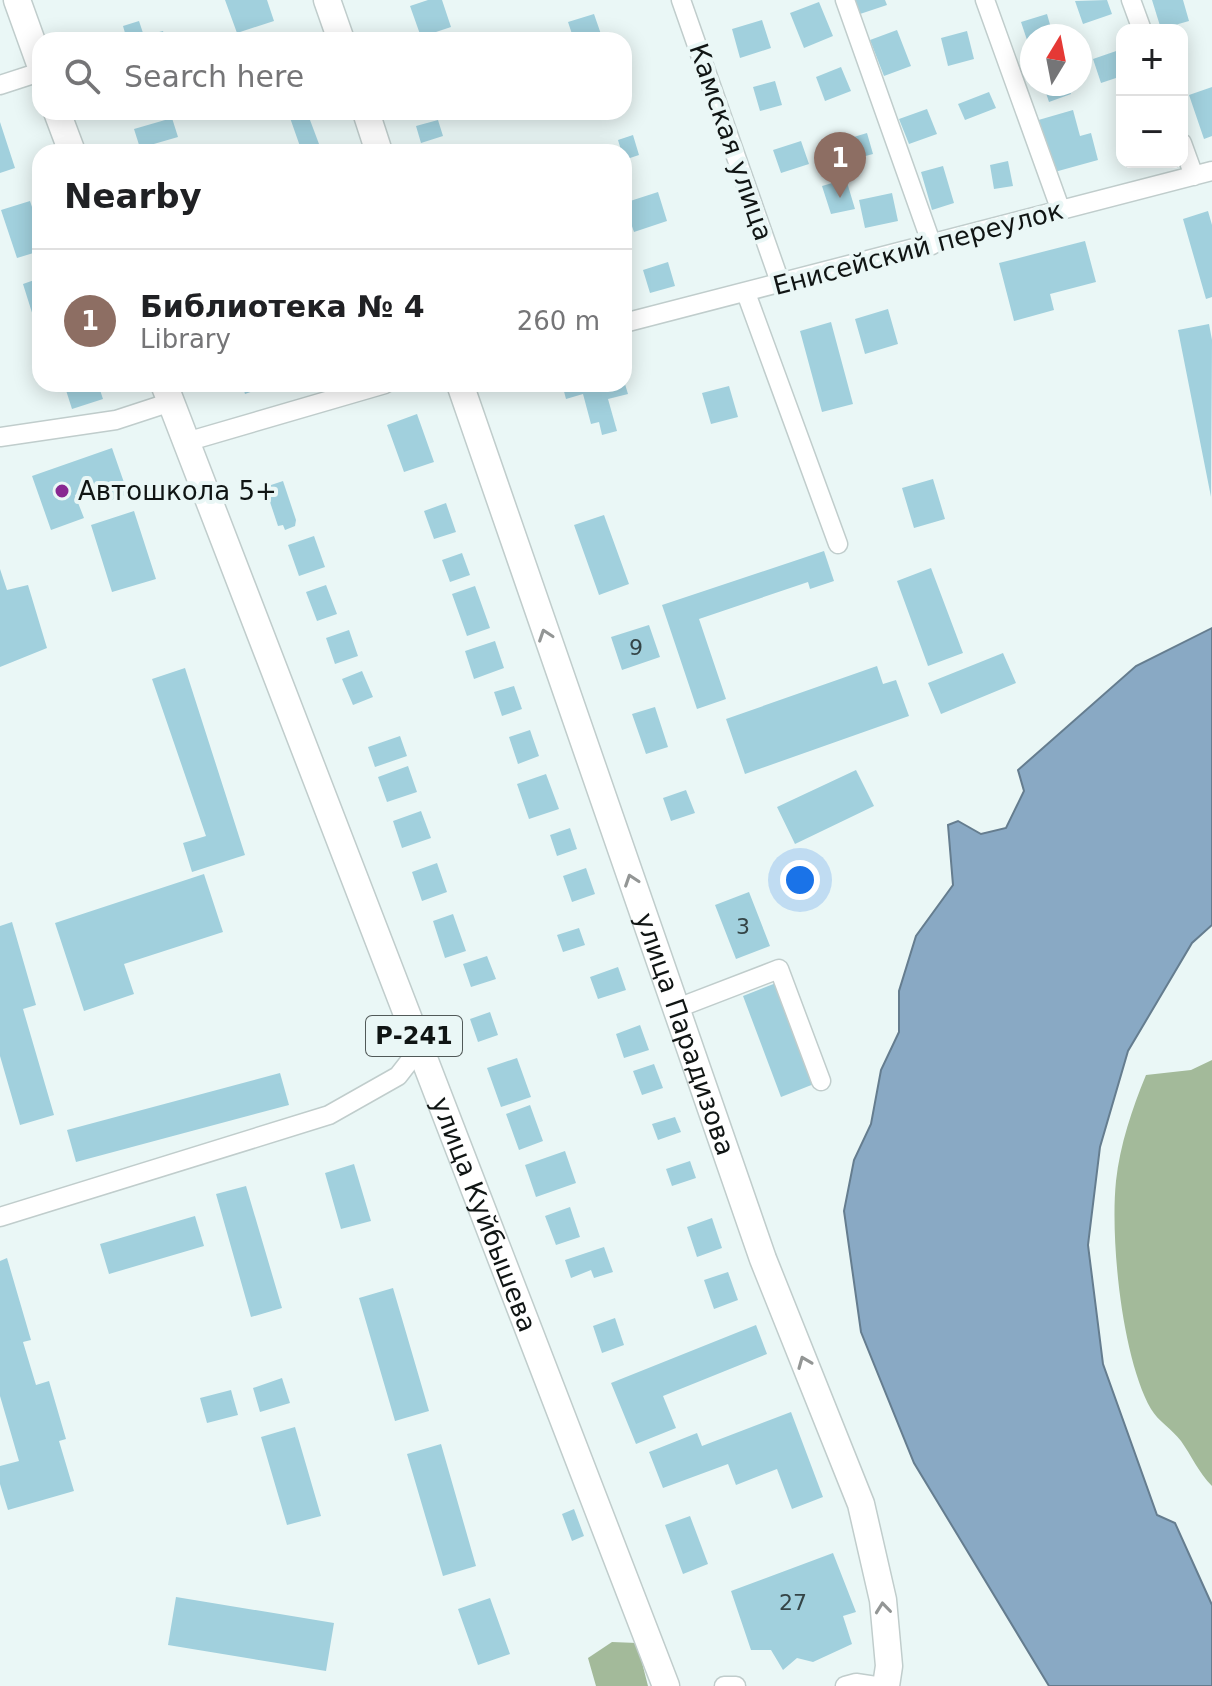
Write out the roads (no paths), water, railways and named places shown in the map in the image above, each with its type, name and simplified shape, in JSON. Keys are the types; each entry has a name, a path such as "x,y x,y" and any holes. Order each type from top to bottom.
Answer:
{"highway":[{"path":"17,0 32,42"},
{"path":"327,0 338,32"},
{"path":"60,120 69,144"},
{"path":"369,120 376,144"},
{"name":"улица Парадизова","path":"463,392 763,1259 861,1504 883,1600 889,1666 886,1686"},
{"name":"улица Куйбышева","path":"167,393 666,1686"}],"street":[{"name":"Камская улица","path":"681,0 781,285"},
{"path":"845,0 932,245"},
{"path":"985,0 1061,211"},
{"path":"1131,0 1140,24"},
{"path":"0,85 32,75"},
{"path":"1188,152 1203,173"},
{"name":"Енисейский переулок","path":"632,321 781,285 1203,173"},
{"path":"746,293 838,544"},
{"path":"186,442 358,392"},
{"path":"0,437 116,420 167,393"},
{"path":"675,1009 779,969 821,1081"},
{"path":"0,1217 329,1115 398,1076 419,1049"},
{"path":"845,1686 856,1683 876,1686"},
{"path":"724,1686 736,1686"}],"water":[{"path":"1212,628 1212,925 1192,943 1128,1051 1100,1147 1088,1245 1103,1364 1157,1515 1175,1523 1212,1605 1212,1686 1049,1686 914,1463 861,1332 844,1211 854,1160 871,1124 881,1070 899,1032 899,991 916,936 953,885 948,825 958,821 981,834 1006,828 1024,791 1018,770 1136,666"}],"place":[{"name":"Библиотека № 4","path":"840,198"},
{"name":"Автошкола 5+","path":"62,491"}]}
